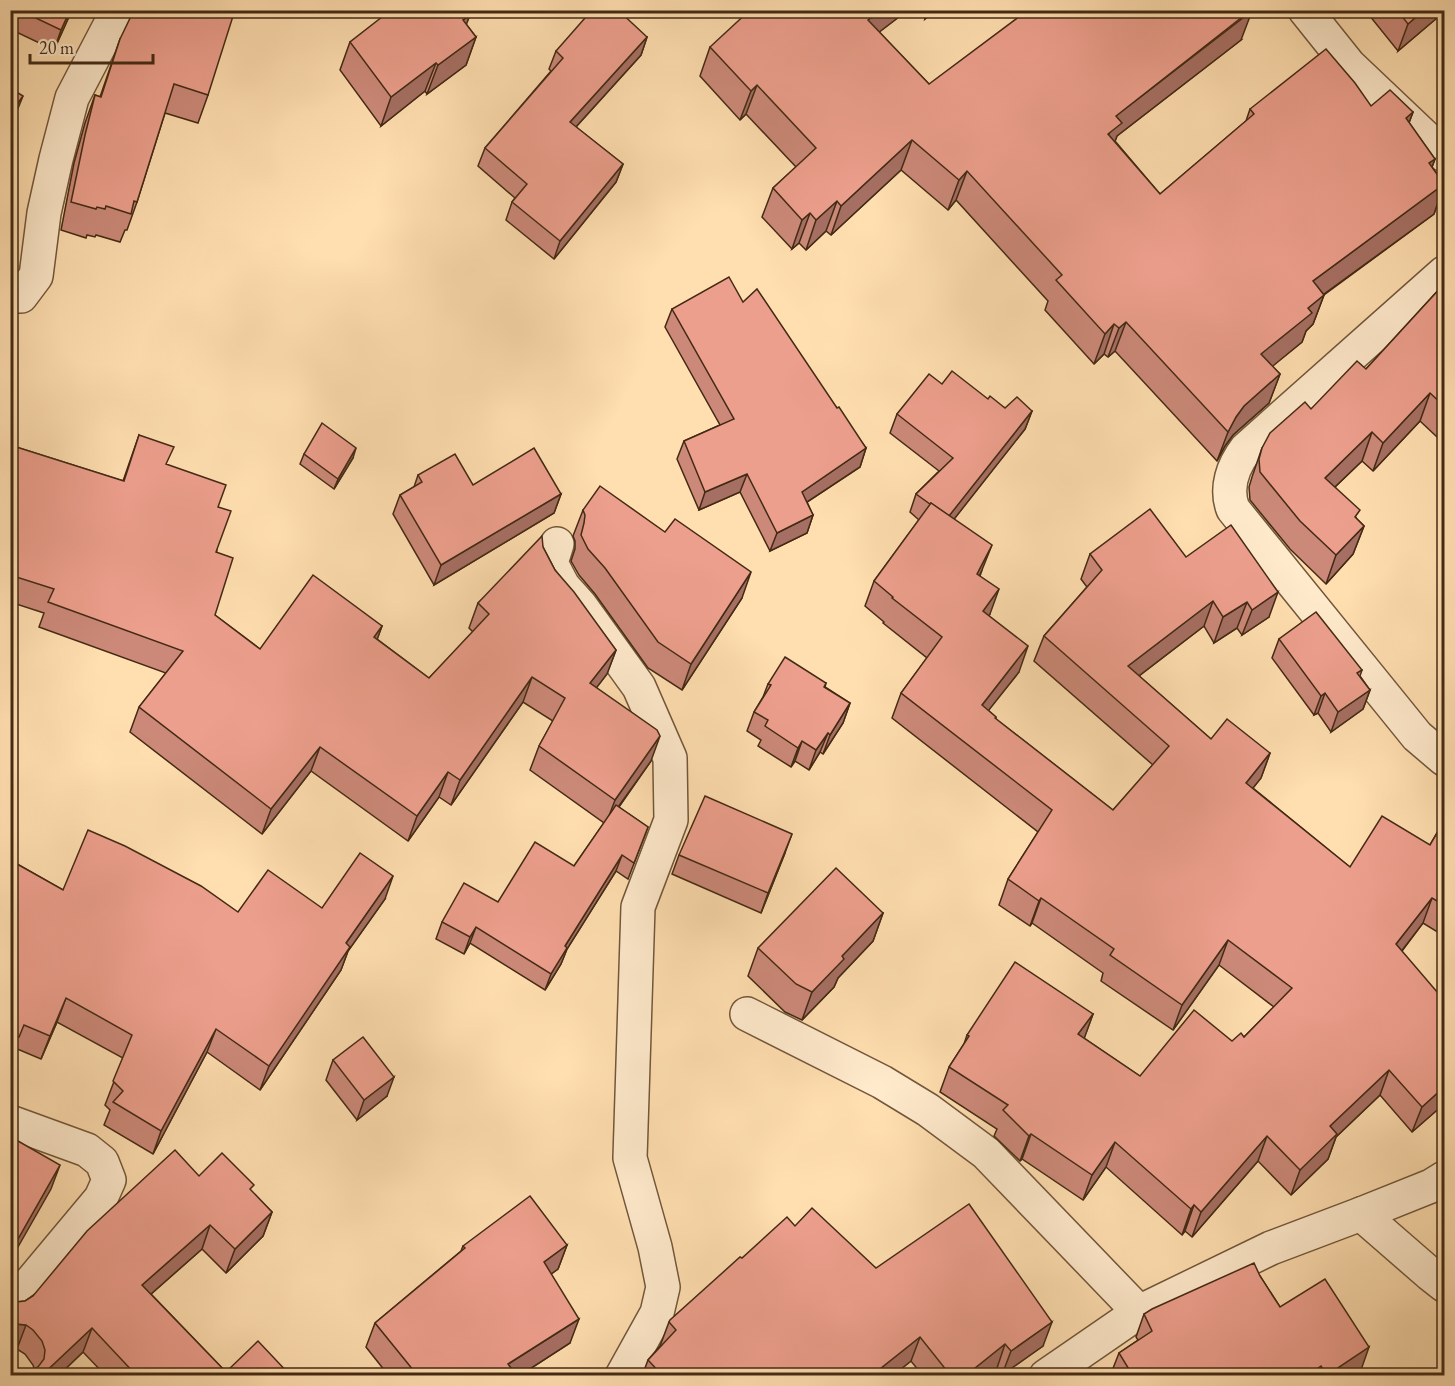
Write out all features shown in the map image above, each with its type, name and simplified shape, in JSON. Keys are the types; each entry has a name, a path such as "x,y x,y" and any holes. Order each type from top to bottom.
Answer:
{"street":[{"path":"10,296 21,296 36,276 44,213 72,98 118,10"},
{"path":"1305,10 1349,65 1444,155"},
{"path":"1444,273 1246,449 1233,472 1229,499 1233,509 1417,736 1444,759"},
{"path":"557,544 551,563 563,586 580,605 639,687 670,758 671,820 638,907 630,1158 655,1247 663,1287 657,1313 622,1376"},
{"path":"747,1014 882,1082 928,1110 986,1154 1139,1312"},
{"path":"10,1122 87,1150 102,1162 109,1180 101,1198 10,1307"},
{"path":"1046,1376 1139,1312 1271,1248 1431,1186 1444,1178"},
{"path":"1361,1214 1444,1285"}],"building":[{"path":"19,10 70,10 61,30"},
{"path":"134,10 226,10 234,13 208,95 174,84 137,202 134,201 131,214 106,206 105,209 97,207 96,209 71,202 95,95 101,97 120,39"},
{"path":"391,10 466,10 470,15 463,20 476,37 438,65 436,63 391,97 350,42"},
{"path":"592,10 618,10 647,37 570,122 623,164 560,241 512,202 527,184 485,148 563,58 556,51"},
{"path":"750,10 880,10 868,20 929,84 1028,10 1251,10 1116,116 1122,123 1108,134 1160,194 1254,114 1250,109 1326,49 1371,106 1390,90 1413,112 1406,118 1435,159 1429,163 1444,184 1313,281 1324,295 1308,308 1312,313 1261,354 1280,374 1244,406 1228,432 1126,322 1119,328 1114,324 1105,334 1056,280 1062,275 967,171 959,180 912,140 841,206 837,201 816,220 810,213 802,220 773,188 816,148 757,85 751,91 710,47"},
{"path":"1397,10 1424,10 1408,24"},
{"path":"10,88 23,96 10,114"},
{"path":"729,277 743,302 757,289 866,448 802,492 813,515 777,533 747,474 705,492 684,441 734,419 672,309"},
{"path":"1444,284 1444,406 1430,393 1383,443 1372,432 1325,478 1360,510 1355,517 1364,526 1336,555 1300,521 1260,472 1259,459 1262,448 1270,433 1305,402 1311,409 1357,361 1366,369"},
{"path":"952,371 988,399 990,396 1005,408 1017,397 1032,411 949,516 916,494 953,458 897,414 929,374 942,384"},
{"path":"322,423 356,448 338,479 304,454"},
{"path":"139,435 174,447 166,464 226,485 218,507 231,511 216,552 233,558 215,615 260,649 313,575 382,626 374,637 429,678 489,614 478,603 542,536 543,547 555,570 616,650 590,683 657,730 660,736 615,800 539,746 565,698 532,677 460,780 448,772 417,816 320,747 271,809 139,707 183,651 48,602 54,589 10,575 10,445 124,481"},
{"path":"534,448 561,494 441,565 400,495 422,482 418,475 455,454 473,485"},
{"path":"600,486 665,532 675,519 751,572 691,664 658,642 605,568 588,549 581,535 585,515 583,510"},
{"path":"931,503 992,545 977,574 999,589 983,611 1028,646 982,705 995,718 1113,810 1169,746 1044,636 1102,570 1090,554 1150,509 1186,557 1231,525 1278,592 1252,610 1247,602 1223,617 1213,601 1128,666 1211,739 1227,719 1270,753 1246,783 1350,867 1382,816 1430,845 1444,821 1444,905 1432,898 1396,944 1444,1000 1444,1087 1422,1107 1389,1070 1330,1126 1337,1134 1300,1170 1267,1136 1201,1212 1194,1205 1191,1209 1115,1142 1092,1175 1031,1134 1029,1136 1003,1110 1008,1105 949,1067 1015,962 1093,1014 1078,1034 1140,1076 1194,1010 1232,1041 1241,1033 1244,1037 1292,988 1228,940 1182,1005 1110,955 1114,949 1041,898 1039,901 1008,879 1052,810 901,693 942,637 874,581"},
{"path":"1316,612 1362,670 1357,673 1370,690 1338,712 1325,693 1321,696 1279,639"},
{"path":"785,657 826,683 824,687 850,703 830,735 828,733 816,750 802,741 798,748 765,726 768,720 754,712"},
{"path":"705,796 792,834 768,893 679,855"},
{"path":"616,805 648,827 634,863 622,855 565,946 567,948 551,974 476,927 470,937 442,922 464,883 498,902 535,842 574,866"},
{"path":"88,830 125,846 201,886 238,912 268,870 322,908 360,853 393,876 346,943 350,947 269,1066 216,1029 161,1131 113,1102 123,1091 113,1081 132,1035 66,998 50,1036 24,1025 19,1037 10,1034 10,860 63,890"},
{"path":"836,868 883,913 812,992 796,984 758,948"},
{"path":"363,1037 394,1077 364,1100 333,1060"},
{"path":"10,1138 60,1165 10,1253"},
{"path":"175,1150 199,1176 222,1153 254,1185 250,1189 272,1212 235,1249 210,1225 142,1285 226,1372 258,1341 291,1376 137,1376 92,1328 41,1376 10,1376 10,1362 19,1369 29,1371 38,1367 44,1359 45,1350 42,1341 26,1325 10,1326 10,1300 25,1301 33,1296 87,1231"},
{"path":"530,1196 567,1245 544,1262 579,1319 508,1364 517,1376 418,1376 375,1323 465,1248 463,1246"},
{"path":"969,1204 1052,1322 1011,1351 1005,1344 965,1376 951,1376 920,1337 871,1376 663,1376 648,1360 676,1330 669,1322 670,1320 787,1217 795,1226 812,1208 876,1268"},
{"path":"1254,1263 1280,1307 1325,1279 1369,1347 1327,1375 1321,1366 1307,1376 1133,1376 1119,1353 1152,1331 1144,1314"}]}
